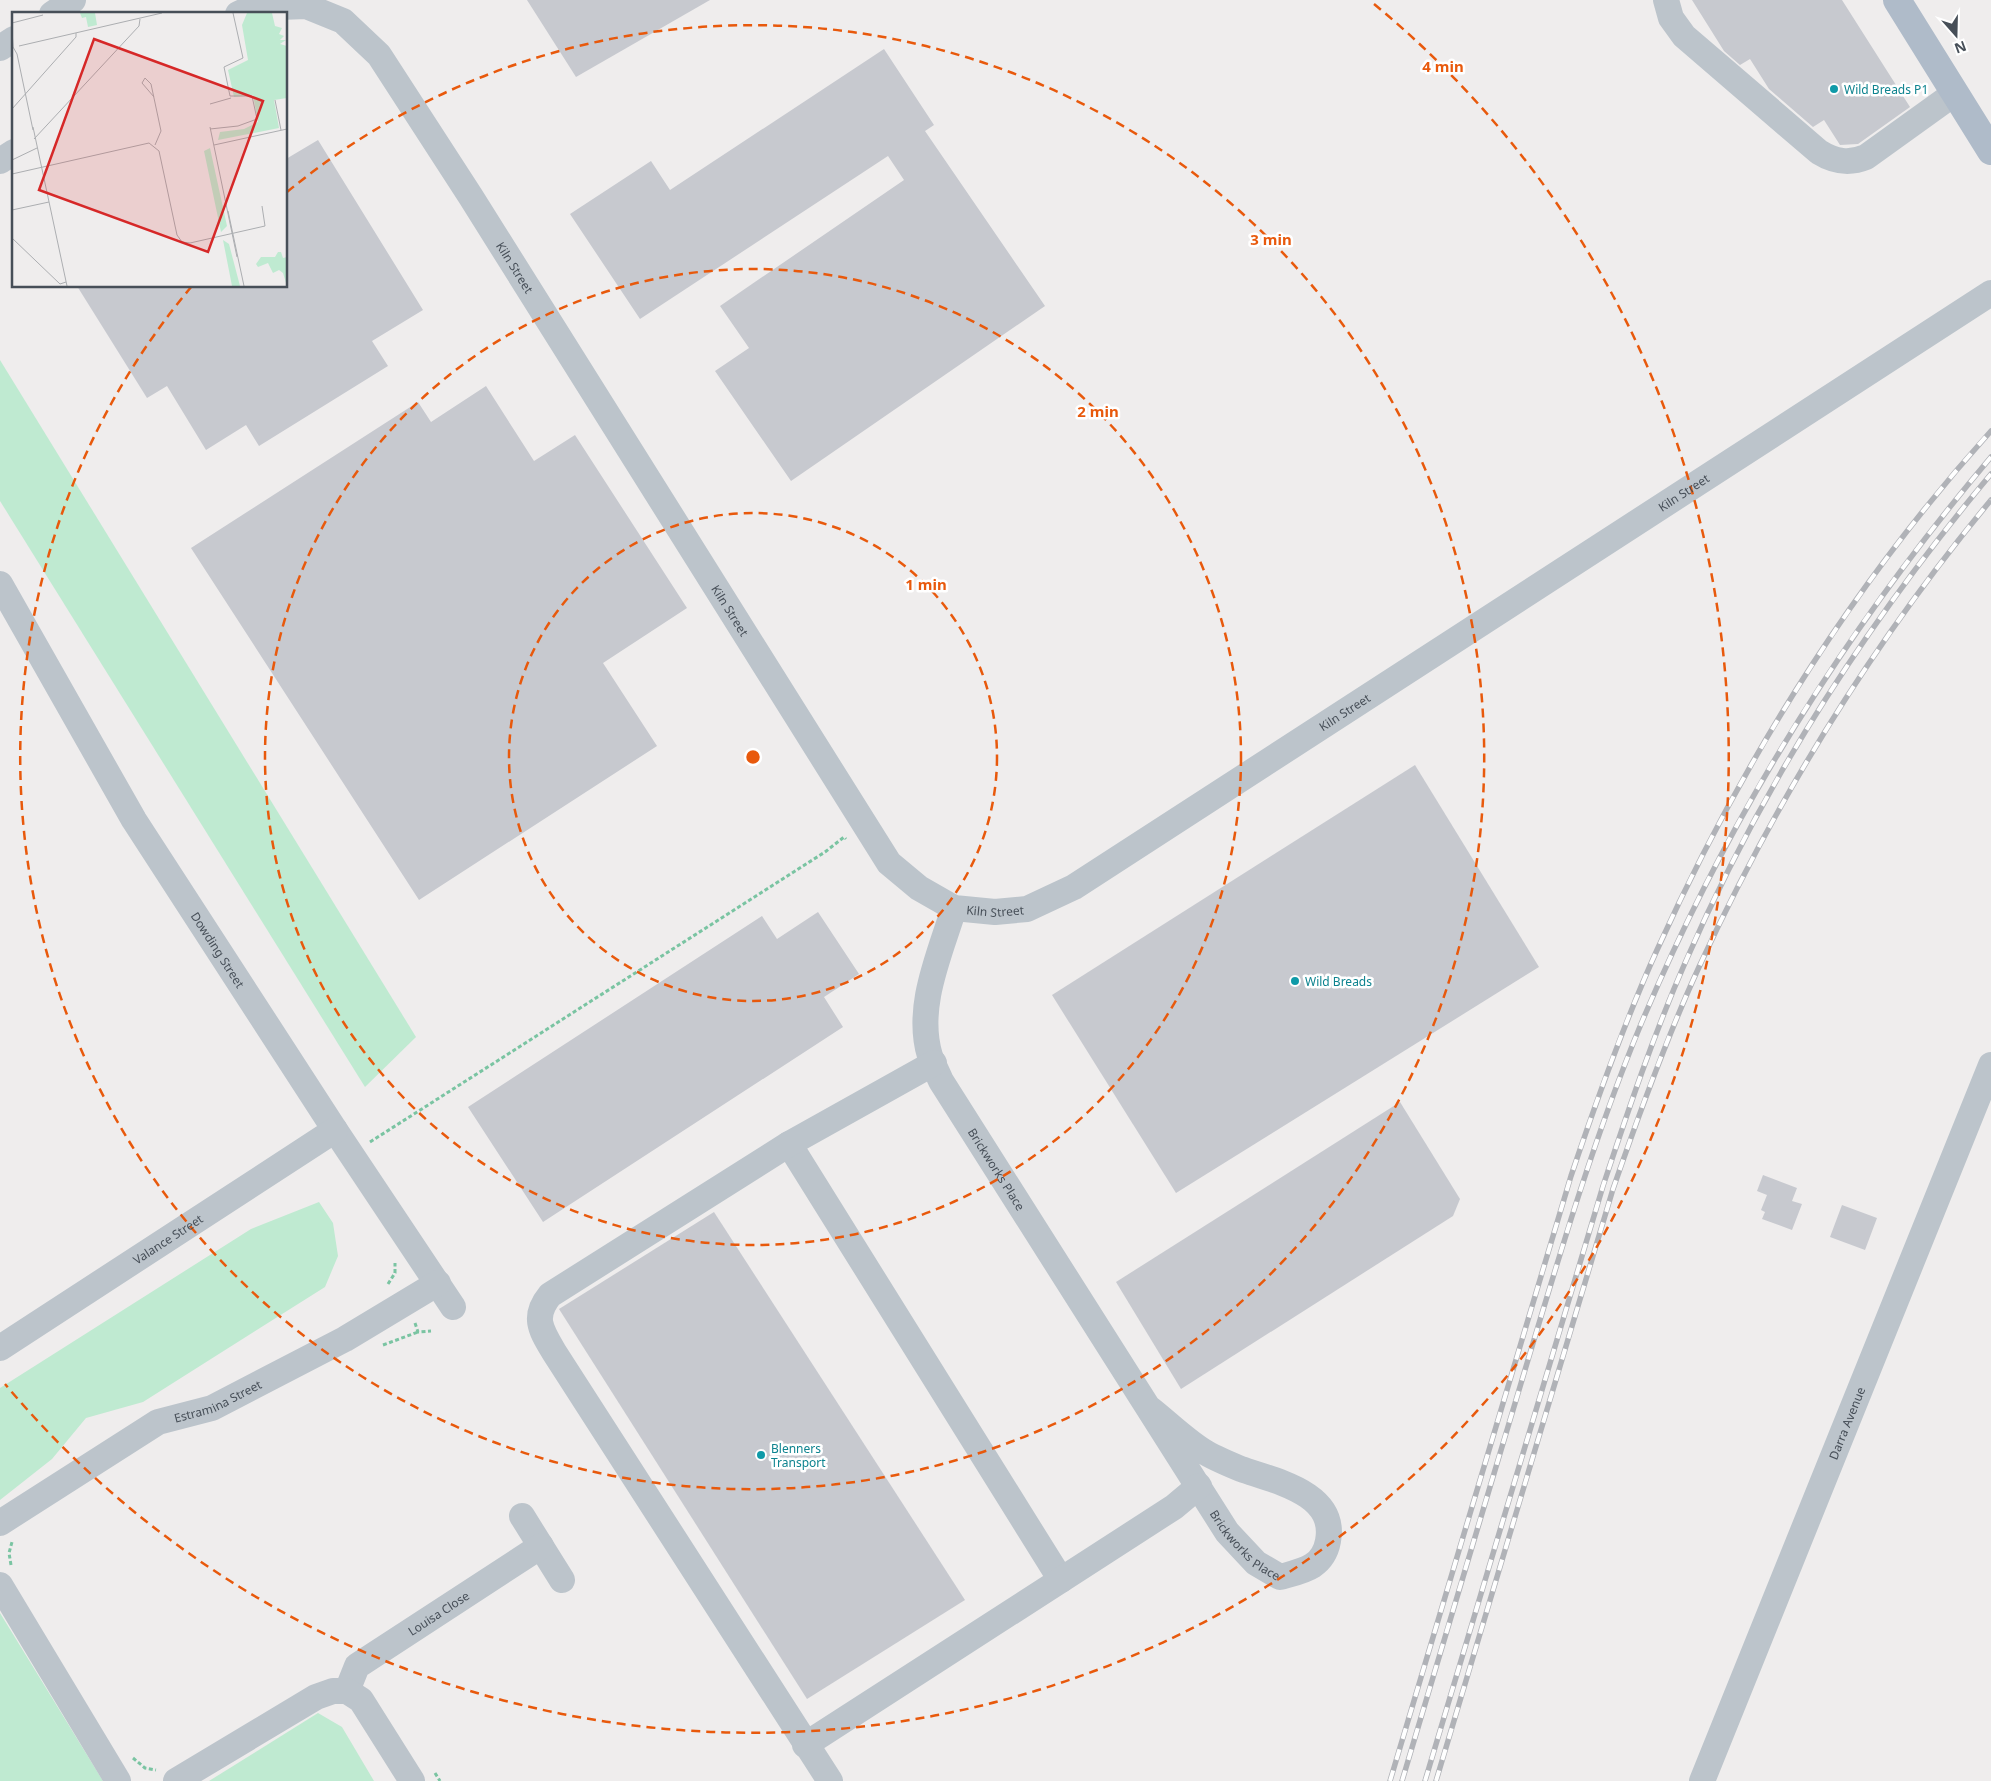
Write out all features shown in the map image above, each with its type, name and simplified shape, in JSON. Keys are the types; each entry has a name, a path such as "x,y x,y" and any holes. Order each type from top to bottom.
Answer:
{"main road":[{"path":"1897,0 1991,151"}],"street":[{"path":"55,12 73,0"},
{"path":"1666,0 1671,18 1684,36 1819,152 1835,160 1851,161 1866,157 1955,94"},
{"name":"Kiln Street","path":"245,7 306,6 343,20 379,55 471,197 889,863 919,888 954,908 995,912 1027,909 1074,887 1991,292"},
{"path":"0,48 12,40"},
{"path":"0,161 12,153"},
{"name":"Dowding Street","path":"0,584 134,820 453,1307"},
{"name":"Brickworks Place","path":"954,908 928,996 926,1030 930,1055 941,1081 1198,1486 1228,1532 1256,1563 1280,1577 1311,1568 1326,1549 1330,1531 1322,1510 1304,1492 1239,1468 1203,1450 1149,1408"},
{"path":"830,1781 805,1745 554,1352 544,1335 540,1317 541,1306 550,1295 789,1144 934,1063"},
{"name":"Darra Avenue","path":"1702,1781 1991,1065"},
{"name":"Valance Street","path":"0,1348 336,1130"},
{"path":"789,1144 1060,1580"},
{"name":"Estramina Street","path":"8,1530 158,1422 212,1408 345,1339 438,1283"},
{"path":"805,1745 1174,1507 1198,1486"},
{"path":"522,1516 562,1580"},
{"name":"Louisa Close","path":"346,1691 357,1666 541,1546"},
{"path":"7,1577 118,1781"},
{"path":"170,1775 316,1697 333,1691 346,1691 361,1700 421,1773"}],"path":[{"path":"351,1154 825,852 844,837 855,852 874,840"},
{"path":"381,1345 418,1332"},
{"path":"7,1577 12,1542 8,1530"},
{"path":"129,1752 134,1760 146,1768 170,1775"},
{"path":"421,1773 440,1781"}],"green space":[{"path":"0,360 416,1037 365,1087 0,501"},
{"path":"319,1202 333,1223 338,1256 325,1287 143,1402 86,1418 52,1459 0,1500 0,1388 251,1229"},
{"path":"0,1613 103,1781 0,1781"},
{"path":"318,1713 342,1727 374,1781 209,1781"}],"building":[{"path":"527,0 710,0 576,77"},
{"name":"Wild Breads P1","path":"1692,0 1842,0 1910,107 1858,144 1840,145 1824,120 1813,127 1769,89 1750,59 1740,65 1724,51"},
{"path":"884,49 934,125 925,131 1045,306 791,481 715,371 749,348 720,306 904,180 888,156 640,319 570,214 651,161 670,190"},
{"path":"318,140 423,310 372,341 388,366 259,446 246,425 206,450 167,386 147,398 78,288 288,288 288,158"},
{"path":"486,386 534,461 575,435 687,608 603,663 657,746 419,900 191,548 418,402 431,422"},
{"name":"Wild Breads","path":"1415,765 1539,967 1176,1193 1052,995"},
{"path":"818,912 859,974 824,997 843,1027 543,1222 468,1107 762,916 777,939"},
{"path":"1400,1102 1460,1199 1453,1216 1181,1389 1116,1282"},
{"path":"1763,1175 1797,1188 1792,1201 1802,1204 1792,1230 1762,1219 1765,1212 1761,1210 1767,1195 1757,1191"},
{"path":"1842,1205 1877,1218 1865,1250 1830,1237"},
{"name":"Blenners Transport","path":"714,1212 965,1600 807,1699 559,1309"}],"railway":[{"path":"1390,1781 1571,1176 1611,1062 1657,950 1690,880 1726,811 1804,677 1847,613 1893,550 1991,431"},
{"path":"1402,1781 1577,1200 1607,1112 1641,1024 1675,947 1712,872 1752,798 1794,727 1839,657 1887,589 1991,457"},
{"path":"1425,1781 1603,1186 1631,1102 1673,990 1715,897 1748,832 1820,707 1902,588 1945,530 1991,474"},
{"path":"1436,1781 1613,1189 1653,1077 1687,994 1729,905 1761,844 1794,783 1830,724 1906,609 1991,500"}],"place":[{"name":"Wild Breads P1","path":"1834,89"},
{"name":"Wild Breads","path":"1295,981"},
{"name":"Blenners Transport","path":"761,1455"}]}
